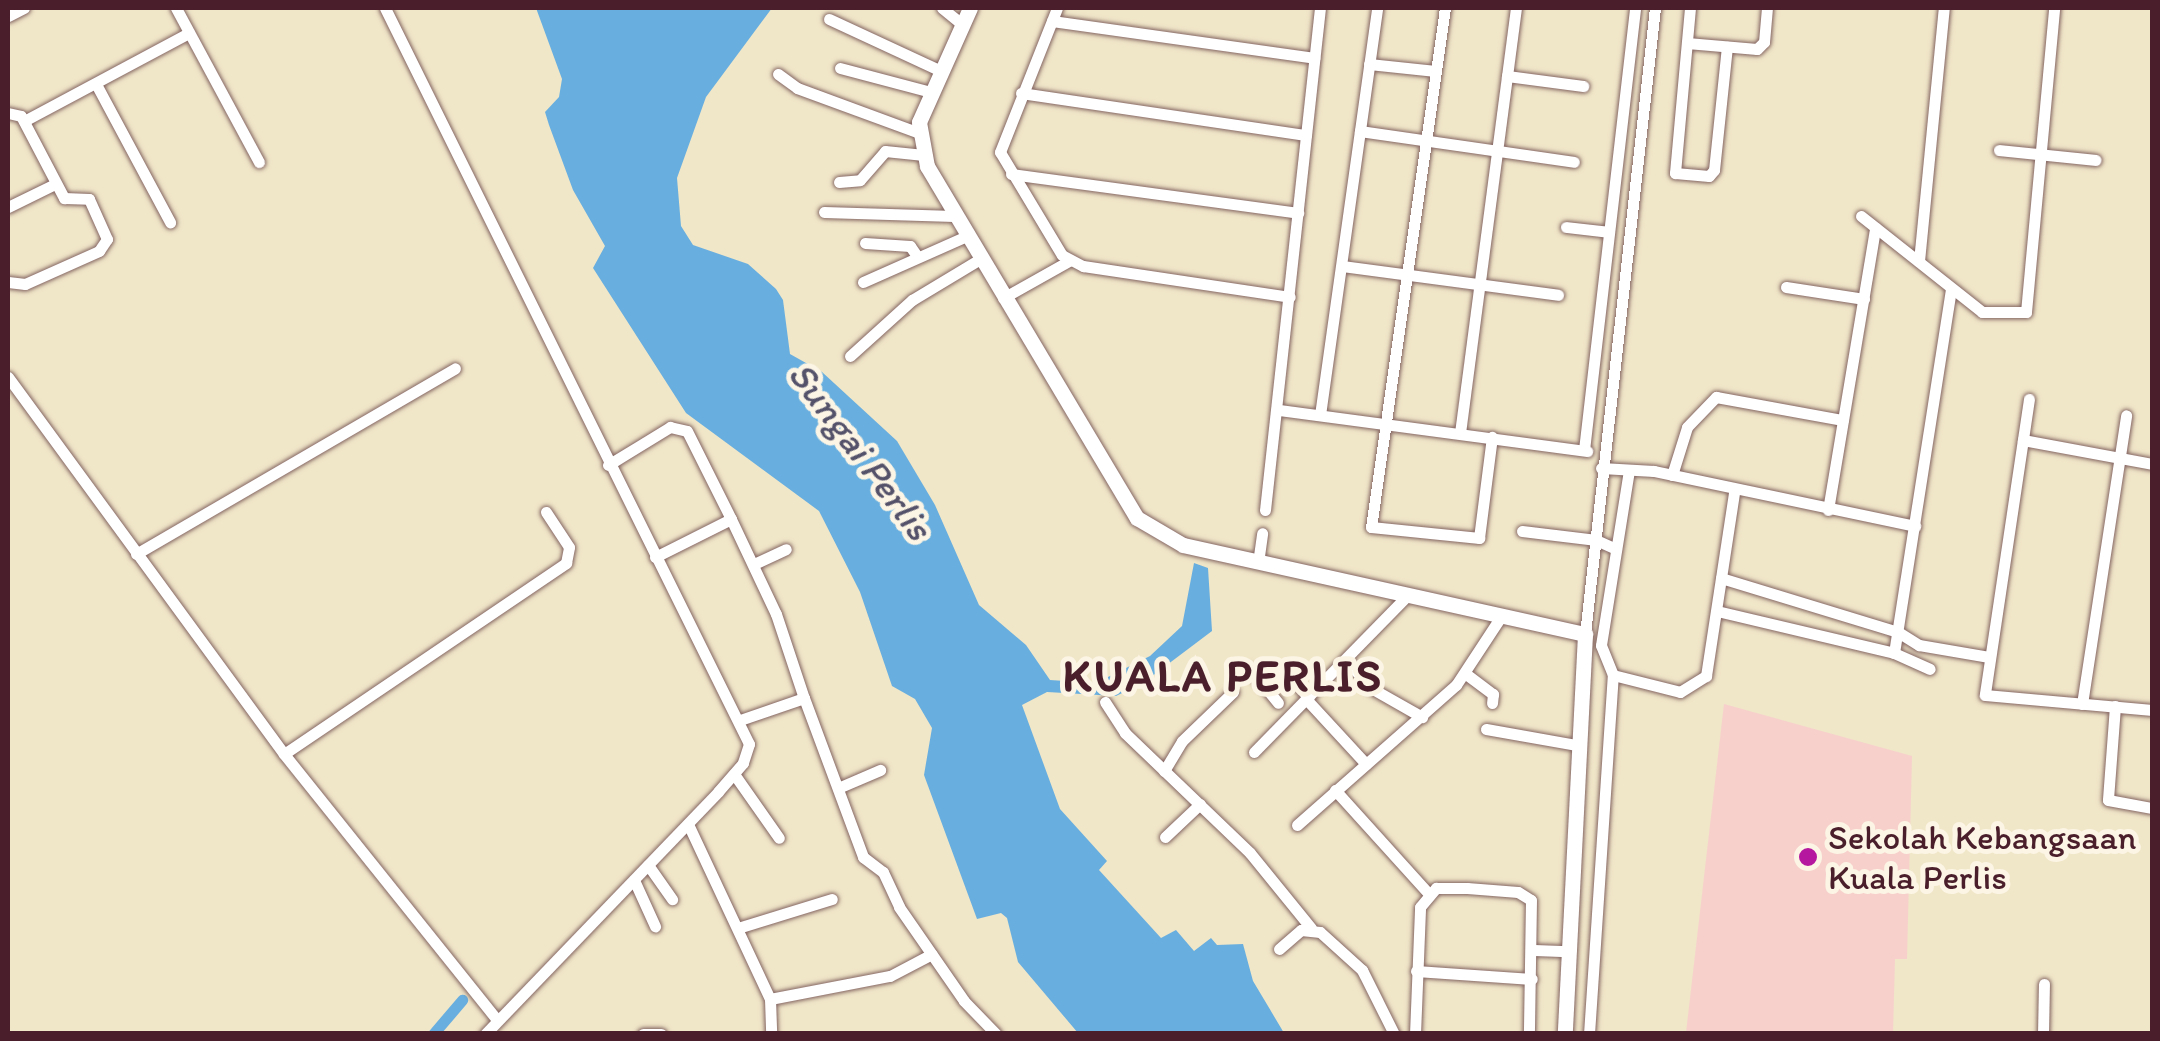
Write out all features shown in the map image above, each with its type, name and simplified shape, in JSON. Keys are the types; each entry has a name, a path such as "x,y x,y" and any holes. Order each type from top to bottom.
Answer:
{"main road":[{"path":"970,8 931,92 919,133 924,155 954,216 1138,518 1182,545 1585,634 1576,745 1564,1034"}],"street":[{"path":"8,16 24,8"},
{"path":"176,8 258,162"},
{"path":"385,8 608,465 740,720 748,751 734,774 688,824 485,1034"},
{"path":"942,8 962,24"},
{"path":"1057,8 1001,142 1011,174 1069,261"},
{"path":"1265,510 1279,410 1320,8"},
{"path":"1320,415 1377,8"},
{"path":"1445,8 1370,526 1472,540 1482,532 1492,437"},
{"path":"1460,433 1516,8"},
{"path":"1584,450 1635,8"},
{"path":"1588,1034 1613,676 1600,652 1615,470 1603,453 1654,8"},
{"path":"1690,8 1676,173 1710,176 1714,170 1728,47"},
{"path":"1687,43 1762,48 1767,8"},
{"path":"1919,261 1944,8"},
{"path":"1861,216 1951,290 1992,316 2026,312 2054,8"},
{"path":"829,19 941,71"},
{"path":"1052,21 1314,58"},
{"path":"24,121 189,33"},
{"path":"1369,64 1436,71"},
{"path":"840,68 931,92"},
{"path":"778,74 797,88 919,133"},
{"path":"1507,76 1583,86"},
{"path":"96,84 170,222"},
{"path":"1020,93 1306,135"},
{"path":"8,113 24,121 54,184 67,199 89,200 105,243 25,284 8,282"},
{"path":"1360,131 1574,162"},
{"path":"1999,150 2095,160"},
{"path":"838,182 860,180 879,153 924,155"},
{"path":"1011,174 1298,213"},
{"path":"8,207 54,184"},
{"path":"1612,200 1633,202"},
{"path":"824,212 954,216"},
{"path":"1566,228 1608,232"},
{"path":"1828,510 1874,228"},
{"path":"864,282 966,236"},
{"path":"865,243 910,246 917,256"},
{"path":"850,356 912,300 980,259"},
{"path":"1003,298 1069,261 1290,297"},
{"path":"1342,266 1558,295"},
{"path":"1786,287 1864,299"},
{"path":"1894,653 1951,290"},
{"path":"136,554 455,368"},
{"path":"8,378 284,754 497,1020"},
{"path":"1673,471 1687,427 1708,402 1726,394 1844,420"},
{"path":"2029,399 1985,695 2152,710"},
{"path":"1279,410 1603,453"},
{"path":"2082,704 2126,415"},
{"path":"608,465 679,426 754,564 863,857 886,876 932,954 996,1034"},
{"path":"2023,440 2152,464"},
{"path":"1615,470 1673,471 1734,492 1915,526"},
{"path":"1585,634 1606,544 1615,470"},
{"path":"1613,676 1680,692 1696,688 1709,668 1734,492"},
{"path":"284,754 566,564 568,547 546,512"},
{"path":"655,557 731,518"},
{"path":"1258,563 1262,532"},
{"path":"1522,532 1606,544"},
{"path":"754,564 786,549"},
{"path":"1722,578 1898,632 1919,645 1989,657"},
{"path":"1254,752 1407,596"},
{"path":"1717,611 1894,653 1930,670"},
{"path":"1297,825 1466,674 1500,618"},
{"path":"1346,660 1370,688 1422,717"},
{"path":"1250,670 1278,704"},
{"path":"1266,688 1283,670 1366,764"},
{"path":"1466,674 1492,694 1492,703"},
{"path":"1164,771 1182,741 1233,692"},
{"path":"740,720 804,698"},
{"path":"1105,702 1124,733 1200,804 1311,928 1362,970 1394,1034"},
{"path":"2114,706 2108,800 2152,808"},
{"path":"1486,729 1576,745"},
{"path":"1576,764 1606,766"},
{"path":"838,788 880,770"},
{"path":"734,774 779,838"},
{"path":"1335,790 1428,893"},
{"path":"1164,838 1200,804"},
{"path":"688,824 741,927 770,999 771,1034"},
{"path":"648,865 672,899"},
{"path":"634,880 655,926"},
{"path":"1428,893 1466,888 1526,896 1534,908 1529,1034"},
{"path":"1416,1034 1420,907 1428,893"},
{"path":"741,927 832,899"},
{"path":"1279,949 1311,928"},
{"path":"1534,950 1568,951"},
{"path":"770,999 890,976 932,954"},
{"path":"1416,971 1532,979"},
{"path":"2044,984 2044,1034"},
{"path":"643,1034 660,1034"}],"shaded area":[{"name":"Sekolah Kebangsaan Kuala Perlis","path":"1724,704 1912,756 1907,959 1895,959 1893,1033 1686,1033"}],"water":[{"name":"Sungai Perlis","path":"536,8 772,8 706,97 677,178 681,226 693,245 748,264 776,289 783,300 790,354 822,372 897,441 935,505 979,605 1026,645 1050,680 1096,683 1150,656 1182,626 1194,563 1208,568 1212,631 1143,683 1116,696 1047,692 1022,705 1060,809 1107,861 1099,870 1161,938 1176,930 1194,951 1211,938 1217,945 1243,944 1253,981 1284,1033 1078,1033 1018,962 1007,918 1001,913 977,919 924,775 932,728 915,699 892,686 860,592 819,511 686,413 593,268 605,246 573,190 545,112 559,97 562,79"}],"waterway":[{"path":"433,1034 462,1000"}],"place":[{"name":"Sekolah Kebangsaan Kuala Perlis","path":"1808,857"}],"district":[{"name":"KUALA PERLIS","path":"1223,676"}]}
